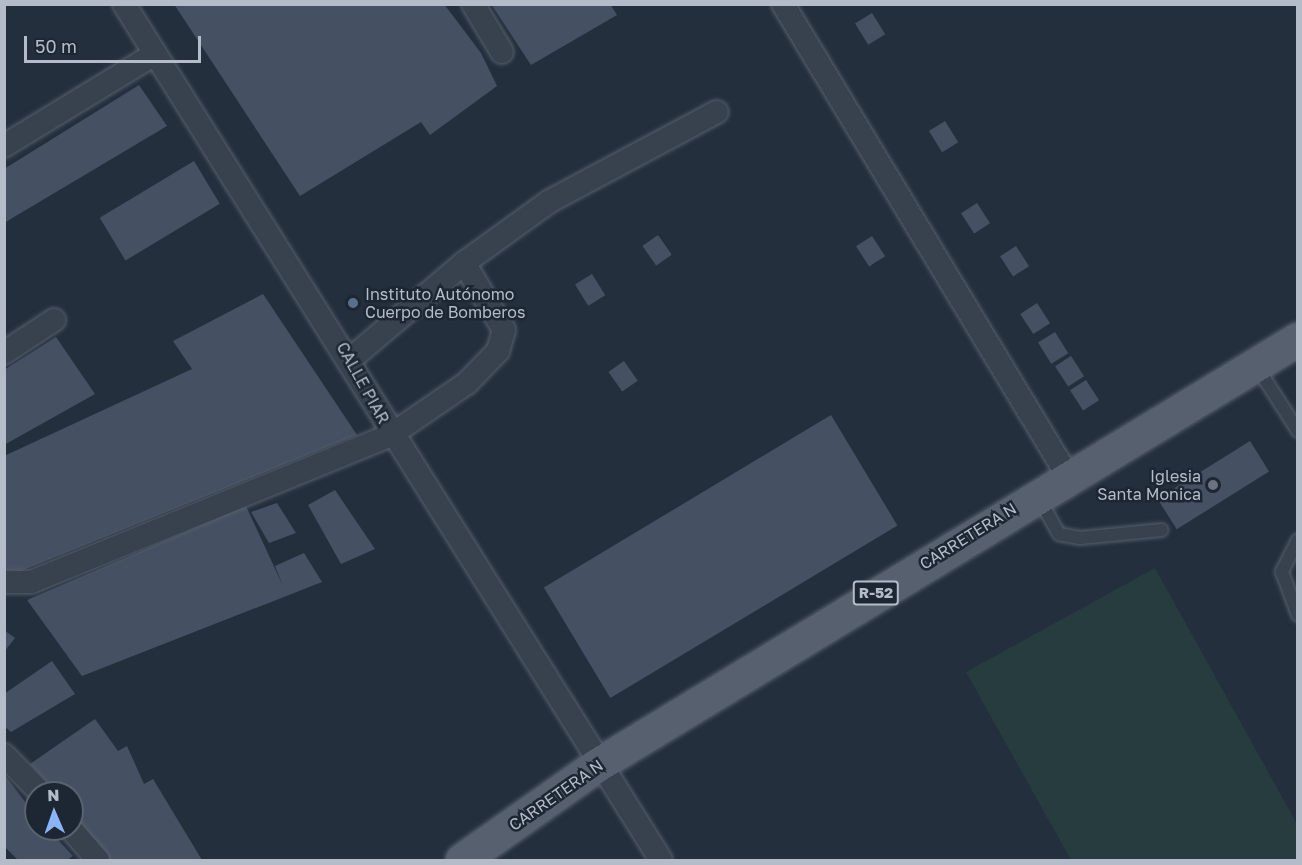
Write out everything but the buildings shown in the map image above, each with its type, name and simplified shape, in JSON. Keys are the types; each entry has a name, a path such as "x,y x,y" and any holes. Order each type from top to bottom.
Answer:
{"main road":[{"name":"CARRETERA N","path":"462,861 597,765 1036,494 1069,478 1298,339"}],"street":[{"name":"CALLE PIAR","path":"124,4 351,359 391,435 597,765 661,861"},
{"path":"473,4 502,52"},
{"path":"783,4 1069,478"},
{"path":"4,146 155,54"},
{"path":"351,359 464,263 550,201 717,112"},
{"path":"4,582 31,582 391,435 467,383 505,340 464,263"},
{"path":"4,353 54,320"},
{"path":"4,755 29,781"},
{"path":"81,841 98,861"}],"lane":[{"path":"1256,366 1298,431"},
{"path":"1036,494 1059,534 1080,538 1162,530"},
{"path":"1298,540 1282,572 1298,615"}],"green space":[{"path":"1155,568 1297,824 1297,860 1071,860 966,672"}],"place":[{"name":"Instituto Autónomo Cuerpo de Bomberos","path":"353,303"},
{"name":"Iglesia Santa Monica","path":"1213,485"}]}
